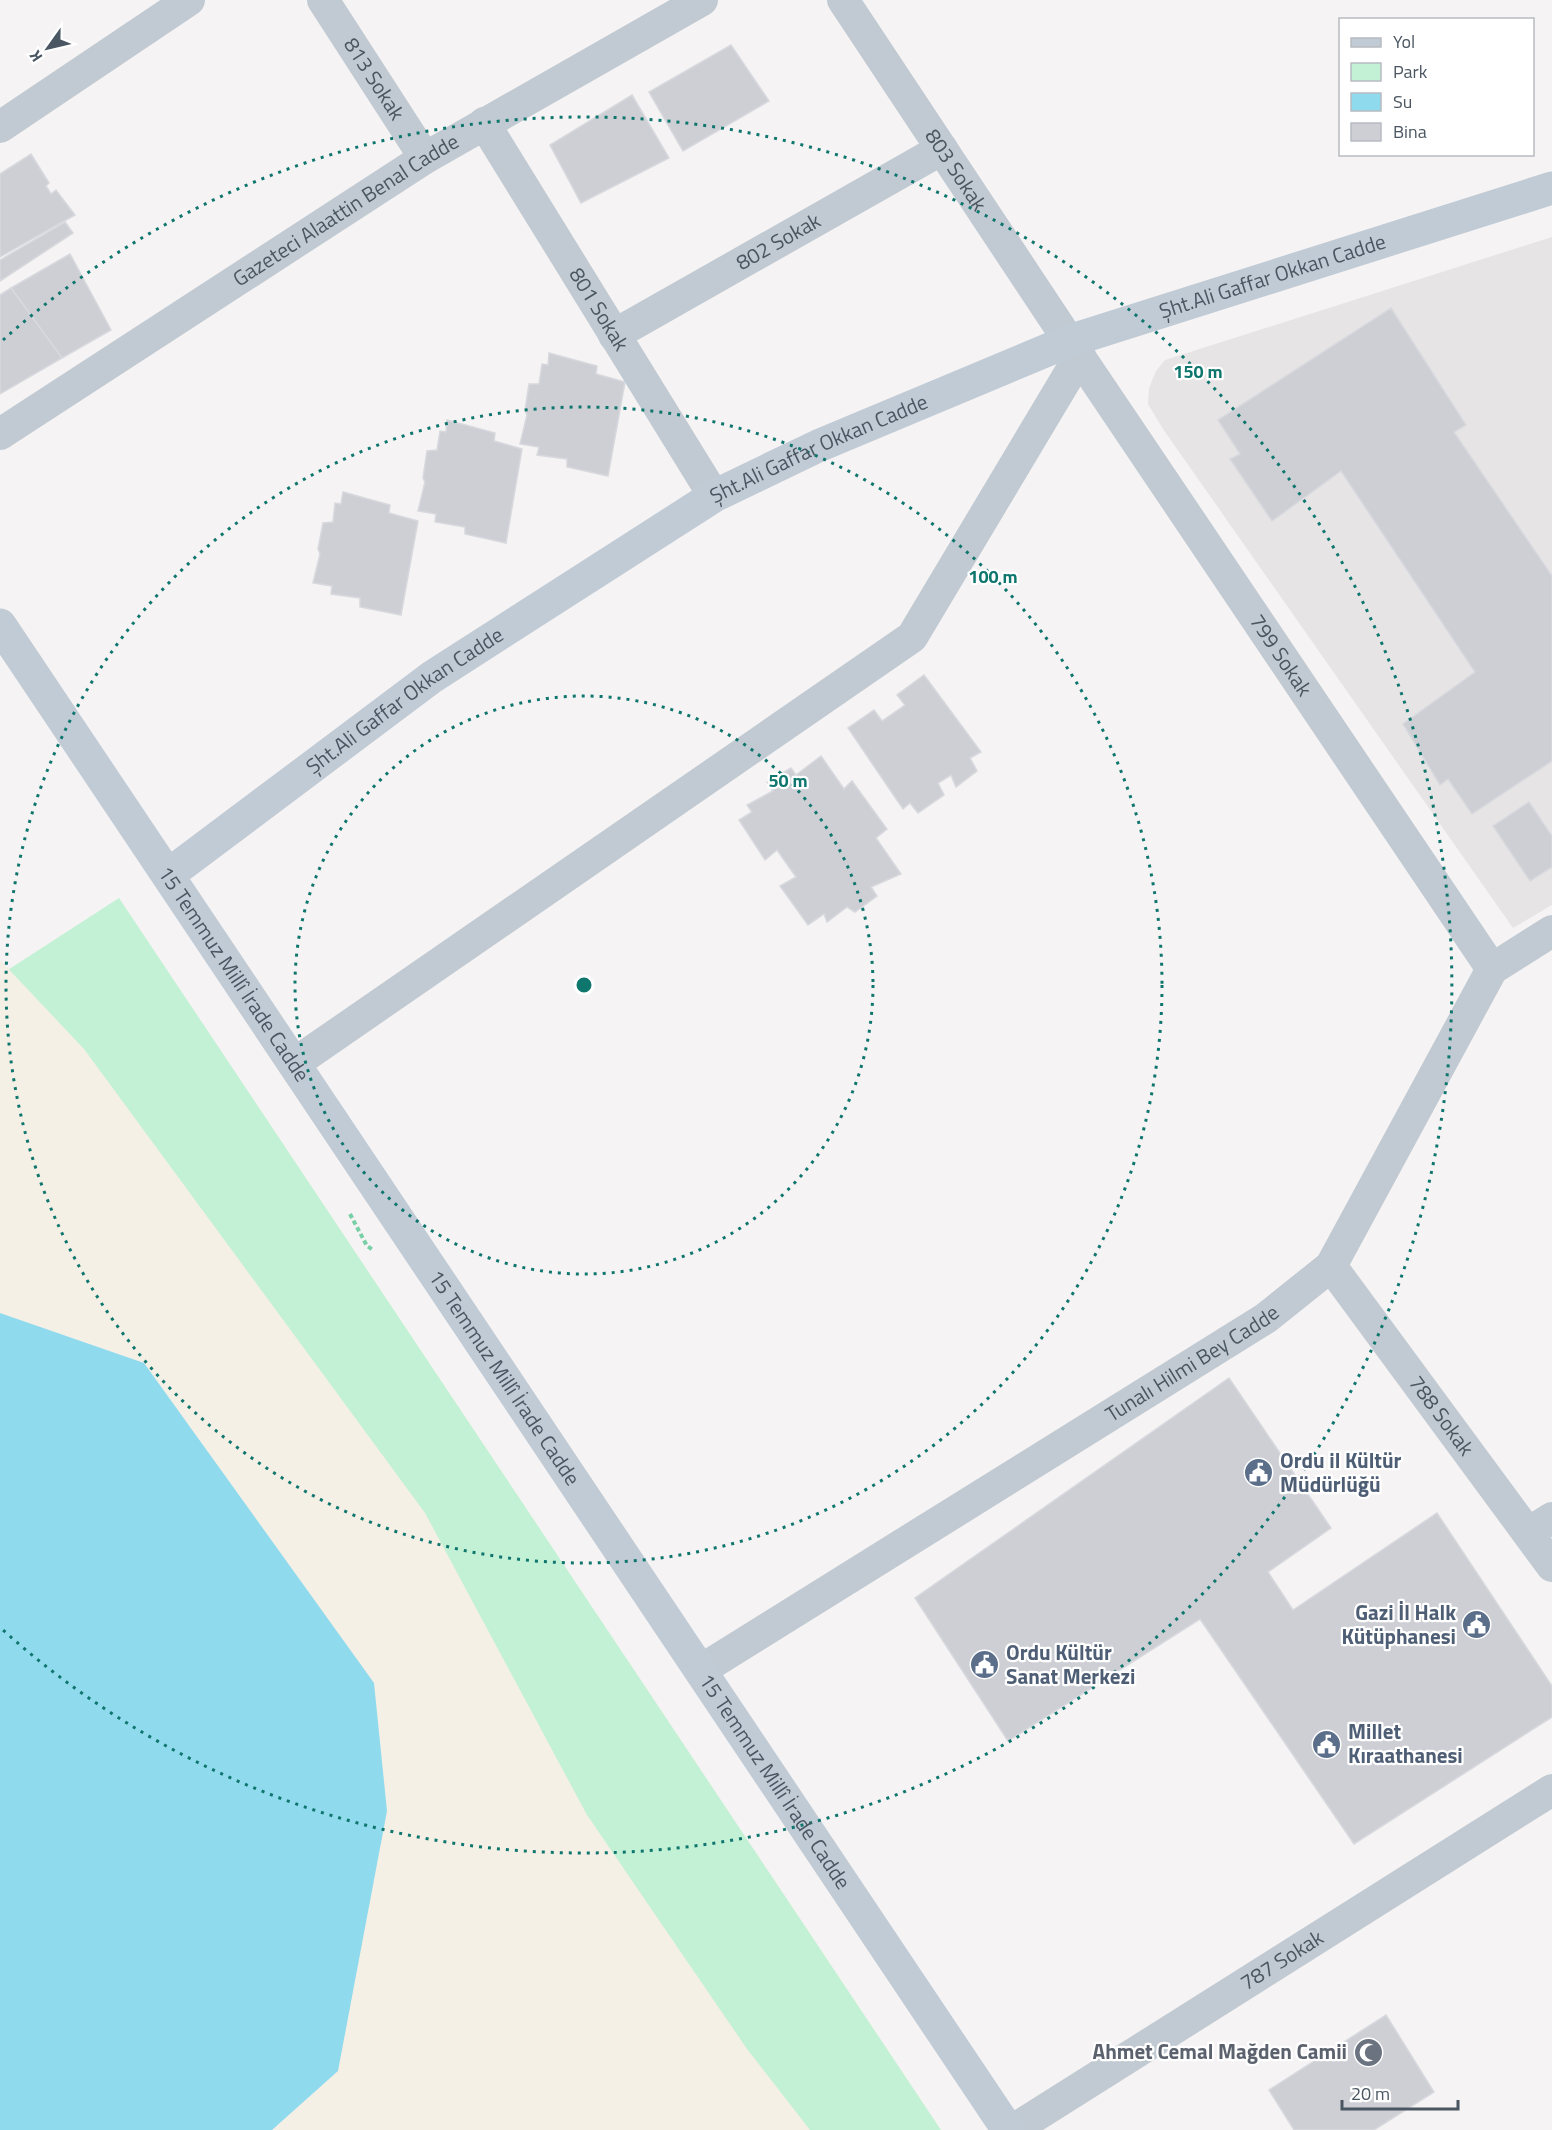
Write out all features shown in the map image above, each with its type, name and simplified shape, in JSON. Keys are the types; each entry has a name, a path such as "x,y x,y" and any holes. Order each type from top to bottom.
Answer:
{"main road":[{"name":"Şht.Ali Gaffar Okkan Cadde","path":"168,874 432,676 714,496 818,446 1074,349 1552,188"},
{"name":"15 Temmuz Millî İrade Cadde","path":"0,625 1010,2130"}],"street":[{"path":"0,128 189,0"},
{"name":"813 Sokak","path":"323,0 425,158"},
{"name":"Gazeteci Alaattin Benal Cadde","path":"0,434 425,158 702,0"},
{"name":"803 Sokak","path":"843,0 1074,349"},
{"name":"801 Sokak","path":"484,123 714,496"},
{"name":"802 Sokak","path":"614,335 942,150"},
{"path":"295,1063 912,637 1074,349"},
{"name":"799 Sokak","path":"1074,349 1492,969"},
{"name":"Tunalı Hilmi Bey Cadde","path":"702,1670 1266,1318 1330,1266 1492,969 1552,931"},
{"name":"788 Sokak","path":"1330,1266 1540,1526 1552,1566"},
{"name":"787 Sokak","path":"1010,2130 1552,1790"}],"shaded area":[{"path":"1552,237 1552,905 1513,928 1163,429 1148,404 1149,388 1156,371 1165,360"}],"green space":[{"path":"119,898 941,2130 751,2130 0,975"}],"sand":[{"path":"0,960 84,1049 425,1513 587,1815 747,2049 810,2130 272,2130 338,2071 144,1363 0,1313"}],"water":[{"path":"0,1313 144,1363 374,1683 387,1811 338,2071 272,2130 0,2130"}],"building":[{"path":"731,45 769,101 683,151 649,92"},
{"path":"632,95 669,158 581,203 550,145"},
{"path":"31,154 49,183 46,186 51,194 56,190 75,215 0,257 0,174"},
{"path":"65,222 73,233 0,281 0,260"},
{"path":"70,254 111,330 62,358 11,288"},
{"path":"11,288 62,358 0,394 0,295"},
{"path":"1391,308 1466,425 1454,432 1552,576 1552,761 1472,814 1448,779 1440,785 1403,724 1475,672 1341,471 1272,521 1230,459 1240,454 1218,420"},
{"path":"549,353 597,366 596,374 625,382 608,476 567,467 567,459 537,455 539,447 520,444 527,415 525,410 529,384 539,384 542,364 548,365"},
{"path":"447,420 495,433 494,441 522,449 506,543 465,534 465,527 435,522 436,514 418,511 425,482 423,478 427,451 437,450 440,431 446,432"},
{"path":"343,492 390,505 389,513 418,521 401,615 360,607 360,598 331,594 332,586 313,583 320,554 318,549 323,523 333,522 335,503 341,504"},
{"path":"924,675 981,752 970,758 977,771 956,787 951,775 938,783 944,795 918,813 910,803 903,809 848,728 874,710 882,721 905,705 897,695"},
{"path":"821,756 844,789 852,781 887,829 876,838 901,874 871,887 877,896 855,912 847,907 827,922 824,914 808,925 780,886 796,877 777,850 765,860 739,820 752,812 747,805 773,791 767,782 791,768 796,775"},
{"path":"1529,802 1552,836 1552,867 1530,881 1493,826"},
{"path":"1229,1378 1331,1528 1268,1572 1293,1610 1437,1513 1552,1686 1552,1717 1354,1844 1200,1619 1008,1741 915,1598"},
{"name":"Ahmet Cemal Mağden Camii","path":"1386,2015 1434,2092 1374,2130 1294,2130 1269,2090"}],"place":[{"name":"Ordu il Kültür Müdürlüğü","path":"1259,1473"},
{"name":"Gazi İl Halk Kütüphanesi","path":"1477,1625"},
{"name":"Ordu Kültür Sanat Merkezi","path":"985,1665"},
{"name":"Millet Kıraathanesi","path":"1327,1744"},
{"name":"Ahmet Cemal Mağden Camii","path":"1368,2052"}]}
